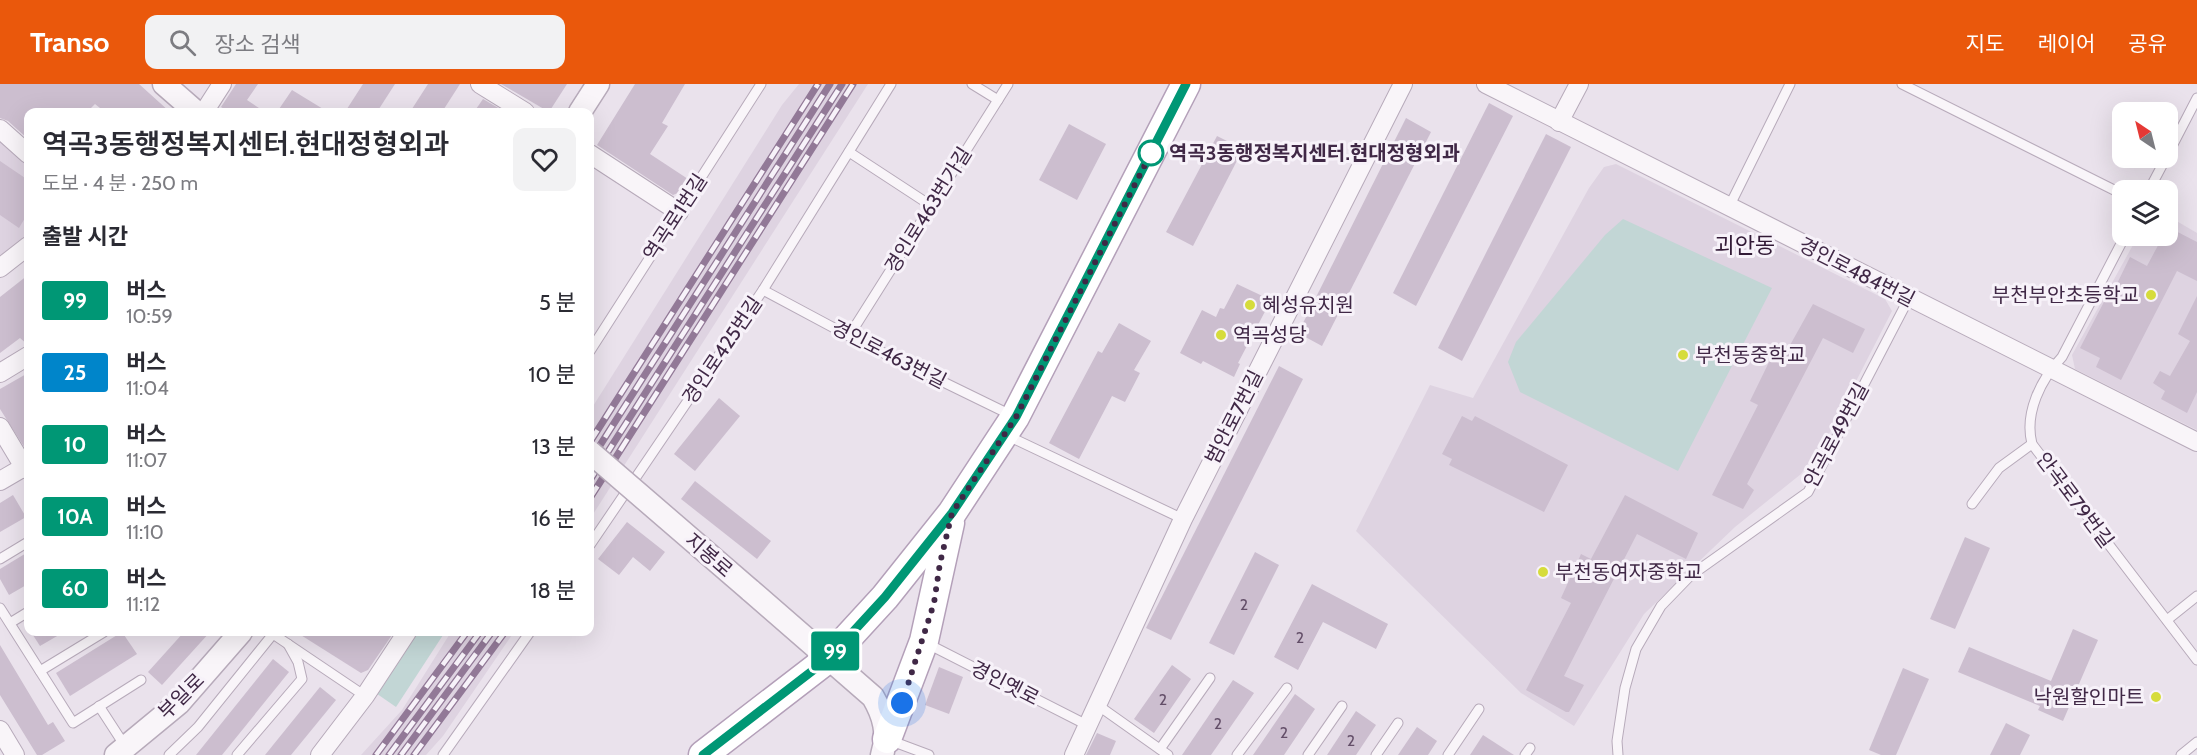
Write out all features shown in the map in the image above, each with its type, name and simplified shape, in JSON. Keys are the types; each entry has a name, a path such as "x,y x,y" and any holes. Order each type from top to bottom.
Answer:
{"main road":[{"path":"703,755 829,658 885,597 952,513 1010,426 1186,84"},
{"path":"885,747 924,641 952,513"}],"street":[{"path":"164,84 191,108"},
{"path":"207,108 222,84"},
{"path":"480,84 519,108"},
{"path":"582,108 598,84"},
{"name":"범안로7번길","path":"1074,755 1183,519 1403,84"},
{"name":"경인로484번길","path":"1486,84 2197,442"},
{"path":"1559,122 1579,84"},
{"path":"0,129 24,150"},
{"path":"594,157 679,212"},
{"path":"0,268 24,249"},
{"path":"0,373 24,358"},
{"path":"0,427 24,466"},
{"name":"지봉로","path":"594,455 829,658"},
{"path":"0,481 24,470"},
{"name":"부일로","path":"121,751 179,703 238,636"},
{"path":"320,755 365,696 404,636"},
{"path":"829,658 873,697 881,712 885,747"},
{"path":"0,730 15,755"}],"lane":[{"name":"역곡로1번길","path":"594,345 761,84"},
{"name":"경인로425번길","path":"594,539 763,290 891,84"},
{"path":"972,84 998,100"},
{"name":"경인로463번가길","path":"849,336 1008,84"},
{"path":"1729,207 1790,84"},
{"path":"1902,84 2112,189"},
{"path":"2178,135 2197,98"},
{"path":"849,152 930,205"},
{"name":"안곡로79번길","path":"2120,246 2062,357 2051,369 2033,405 2028,429 2032,444 2197,660"},
{"name":"경인로463번길","path":"763,290 1183,519"},
{"name":"안곡로49번길","path":"1618,755 1617,741 1624,688 1636,649 1661,606 1690,576 1808,492 1909,298"},
{"path":"1972,504 1999,468 2032,444"},
{"path":"0,559 24,544"},
{"path":"2166,620 2197,596"},
{"path":"0,608 74,723 141,680"},
{"path":"10,623 24,614"},
{"path":"40,671 97,636"},
{"path":"169,755 198,727 270,636"},
{"path":"276,636 365,696"},
{"path":"443,755 527,636"},
{"name":"경인옛로","path":"924,641 1087,725"},
{"path":"237,755 302,679 298,662 288,644"},
{"path":"1096,704 1164,752 1210,678"},
{"path":"1238,755 1287,688"},
{"path":"99,706 121,751"},
{"path":"1308,755 1342,706"},
{"path":"1448,755 1479,710"},
{"path":"1376,755 1398,723"},
{"path":"2181,755 2197,742"},
{"path":"885,747 929,755"}],"shaded area":[{"path":"799,84 868,84 594,513 594,405 782,105"},
{"path":"0,140 24,161 24,239 0,258"},
{"path":"1616,164 1885,299 1892,311 1830,432 1801,474 1735,527 1644,614 1574,726 1521,693 1356,531 1430,385 1473,398 1589,188 1604,167"},
{"path":"1623,219 1772,288 1678,471 1520,392 1508,362 1516,342 1605,235"},
{"name":"부천부안초등학교","path":"2178,222 2197,233 2197,430 2075,369 2072,355 2132,246 2178,246"},
{"path":"404,636 442,636 396,707 370,689"},
{"path":"448,636 511,636 443,736 426,755 361,755 402,710"}],"building":[{"path":"0,84 139,84 166,108 100,108 95,104 91,108 24,108 24,135 8,121 0,118"},
{"path":"236,84 258,84 247,100 259,108 221,107"},
{"path":"363,84 395,84 380,108 348,108"},
{"path":"428,84 460,84 445,108 413,108"},
{"path":"501,84 567,84 552,108 542,108"},
{"path":"635,84 685,84 662,123 668,126 650,154 688,179 678,193 673,195 597,145"},
{"path":"292,90 321,108 280,108"},
{"path":"483,99 498,108 477,108"},
{"path":"1489,103 1513,116 1416,306 1393,293"},
{"path":"1406,118 1431,132 1322,346 1298,333"},
{"path":"1069,124 1106,144 1077,200 1039,180"},
{"path":"1546,134 1571,147 1462,361 1438,348"},
{"path":"1217,136 1243,149 1193,246 1166,232"},
{"path":"0,161 24,177 24,220 19,228 0,215"},
{"path":"2178,232 2197,242 2197,281 2177,271 2121,380 2096,367 2100,358 2080,348 2106,298 2109,300 2130,257 2147,266 2158,246 2178,246"},
{"path":"24,278 24,342 20,338 0,353 0,297"},
{"name":"역곡성당","path":"1237,284 1271,300 1238,363 1240,364 1234,377 1203,361 1201,364 1180,353 1202,310 1216,317 1220,308 1224,309"},
{"path":"2197,296 2197,392 2187,413 2161,399 2165,391 2153,383 2160,371 2170,376 2190,341 2178,334"},
{"path":"1813,304 1865,329 1853,353 1823,338 1747,484 1754,490 1743,509 1712,495 1758,405 1750,401 1770,360 1780,363"},
{"path":"1119,323 1151,341 1134,370 1140,373 1125,402 1112,396 1079,459 1049,443 1098,351 1102,353"},
{"path":"1279,366 1303,379 1171,640 1146,628"},
{"path":"24,375 24,447 0,409 0,389"},
{"path":"719,398 740,416 695,471 674,454"},
{"path":"1462,416 1472,421 1475,416 1568,465 1544,512 1449,465 1452,459 1442,454"},
{"path":"695,481 771,541 757,559 681,499"},
{"path":"13,495 24,514 24,518 0,532 0,503"},
{"path":"1625,495 1698,533 1686,559 1637,534 1564,676 1584,685 1569,712 1566,712 1526,690 1571,603 1561,598 1581,554 1591,559"},
{"path":"627,522 665,552 650,571 633,557 619,575 598,559"},
{"path":"1965,537 1990,548 1955,629 1930,619"},
{"path":"1255,552 1279,565 1234,655 1209,643"},
{"path":"24,554 24,586 9,595 0,579 0,569"},
{"path":"1312,584 1388,624 1376,649 1323,622 1298,670 1274,657"},
{"path":"2073,629 2098,640 2063,721 2038,710 2040,706 1958,672 1969,647 2051,681"},
{"path":"34,636 57,636 40,646"},
{"path":"116,636 125,636 137,654 70,696 56,673"},
{"path":"180,636 206,636 162,685 148,672"},
{"path":"302,636 391,636 368,670 361,673"},
{"path":"0,645 48,725 53,722 65,741 42,755 37,755 0,695"},
{"path":"273,659 289,672 222,755 196,755"},
{"path":"1172,665 1191,679 1154,733 1134,719"},
{"path":"939,667 963,677 949,714 925,705"},
{"path":"1903,668 1929,679 1896,755 1881,755 1869,750"},
{"path":"1233,680 1254,693 1211,755 1182,755"},
{"path":"320,687 336,700 291,755 265,755"},
{"path":"1295,694 1315,709 1284,755 1253,755"},
{"path":"1356,711 1376,725 1356,755 1327,755"},
{"path":"2006,723 2030,735 2020,755 1990,755"},
{"path":"1417,727 1437,741 1428,755 1398,755"},
{"path":"1097,733 1116,741 1110,755 1086,755"},
{"path":"1483,735 1514,755 1470,755"}],"railway":[{"path":"594,436 818,84"},
{"path":"594,455 830,84"},
{"path":"594,474 842,84"},
{"path":"594,492 853,84"},
{"path":"376,755 464,636"},
{"path":"389,755 477,636"},
{"path":"401,755 489,636"},
{"path":"414,755 502,636"}],"bus line":[{"name":"99","path":"703,755 829,658 885,597 952,513 1016,417 1186,84"}],"place":[{"name":"역곡3동행정복지센터.현대정형외과","path":"1151,153"},
{"name":"부천부안초등학교","path":"2151,295"},
{"name":"혜성유치원","path":"1250,305"},
{"name":"역곡성당","path":"1221,335"},
{"name":"부천동중학교","path":"1683,355"},
{"name":"부천동여자중학교","path":"1543,572"},
{"name":"낙원할인마트","path":"2156,697"}],"district":[{"name":"괴안동","path":"1745,245"}],"route":[{"path":"902,703 924,641 952,513 1016,417 1151,153"}]}
